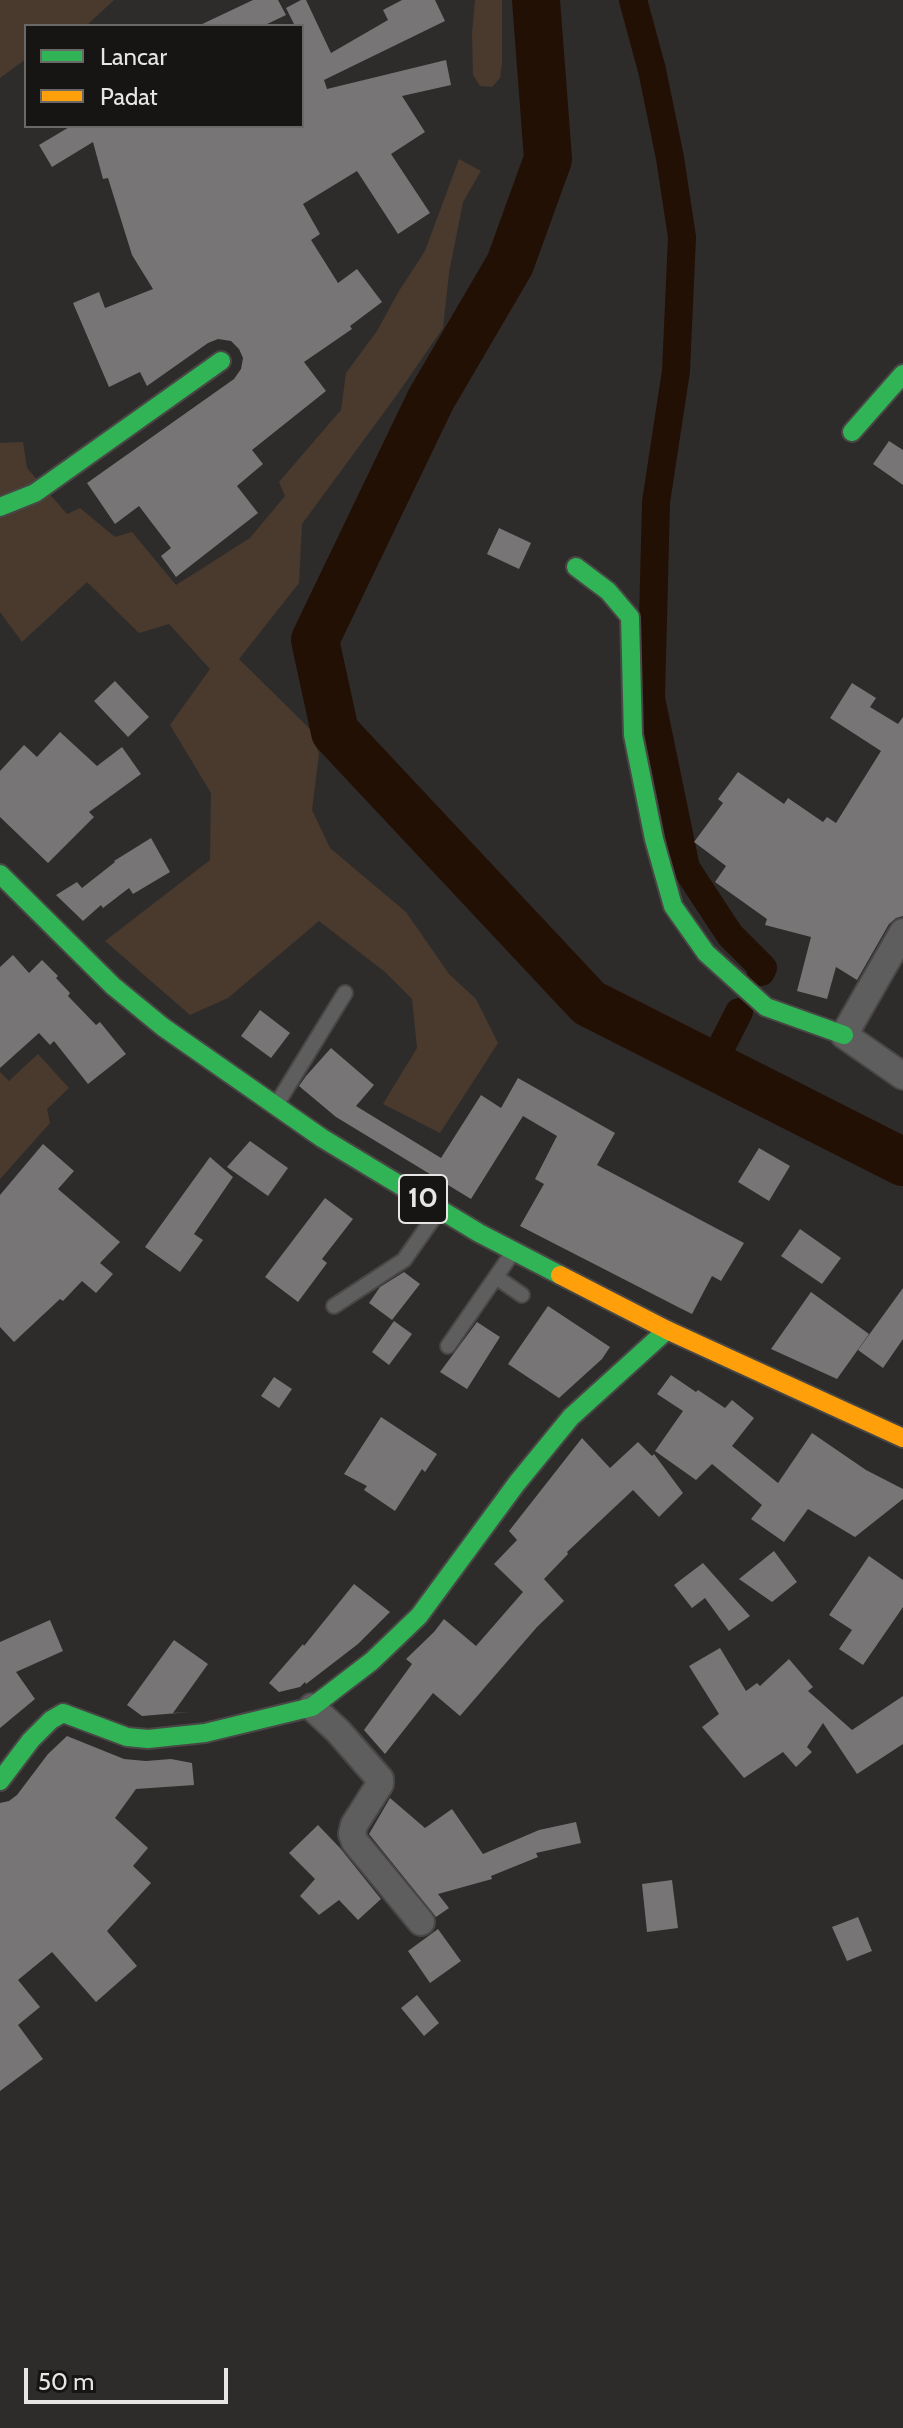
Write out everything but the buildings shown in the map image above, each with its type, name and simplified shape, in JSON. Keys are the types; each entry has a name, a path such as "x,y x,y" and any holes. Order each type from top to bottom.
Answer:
{"main road":[{"path":"0,507 35,493 221,361"},
{"path":"852,432 903,374"},
{"path":"576,567 608,591 630,617 633,735 654,839 673,906 706,953 766,1007 844,1035"},
{"name":"10","path":"0,874 113,986 163,1027 322,1138 513,1251 667,1330 903,1438"},
{"path":"0,1781 31,1740 63,1713 127,1737 148,1739 205,1733 312,1707 372,1661 419,1616 517,1483 571,1417 667,1330"}],"street":[{"path":"903,932 844,1035 903,1076"},
{"path":"312,1707 338,1731 380,1779 352,1834 355,1842 421,1922"}],"lane":[{"path":"276,1105 345,993"},
{"path":"334,1306 404,1260 440,1209"},
{"path":"448,1346 513,1251"},
{"path":"496,1277 522,1295"}],"shaded area":[{"path":"0,0 114,0 88,24 24,24 24,60 0,78"},
{"path":"475,0 502,0 502,64 500,78 492,87 480,86 473,75"},
{"path":"459,159 481,171 463,202 449,273 443,328 302,524 299,583 239,659 312,731 319,754 312,810 330,848 406,912 449,974 476,999 498,1043 440,1133 383,1104 417,1048 412,999 385,972 319,921 228,998 190,1015 105,941 210,860 211,793 170,725 210,669 169,624 139,633 87,582 22,642 0,612 0,443 23,442 27,468 67,514 80,508 115,537 132,532 176,585 250,538 285,496 279,482 341,410 346,373 377,331 425,251"},
{"path":"38,1054 69,1088 47,1109 50,1123 0,1179 0,1072 9,1081"}],"waterway":[{"path":"536,0 548,159 510,264 431,399 315,640 335,732 589,1003 903,1162"},
{"path":"633,0 652,70 682,237 676,371 656,502 651,698 686,868 730,935 763,968 761,972"},
{"path":"712,1065 739,1012"}],"traffic: fast":[{"path":"0,507 35,493 221,361"},
{"path":"852,432 903,374"},
{"path":"576,567 608,591 630,617 633,735 654,839 673,906 706,953 766,1007 844,1035"},
{"path":"0,874 113,986 163,1027 322,1138 479,1233 560,1275"},
{"path":"0,1781 31,1740 63,1713 127,1737 148,1739 205,1733 312,1707 372,1661 419,1616 517,1483 571,1417 667,1330"}],"traffic: slow":[{"path":"560,1275 667,1330 903,1438"}]}
